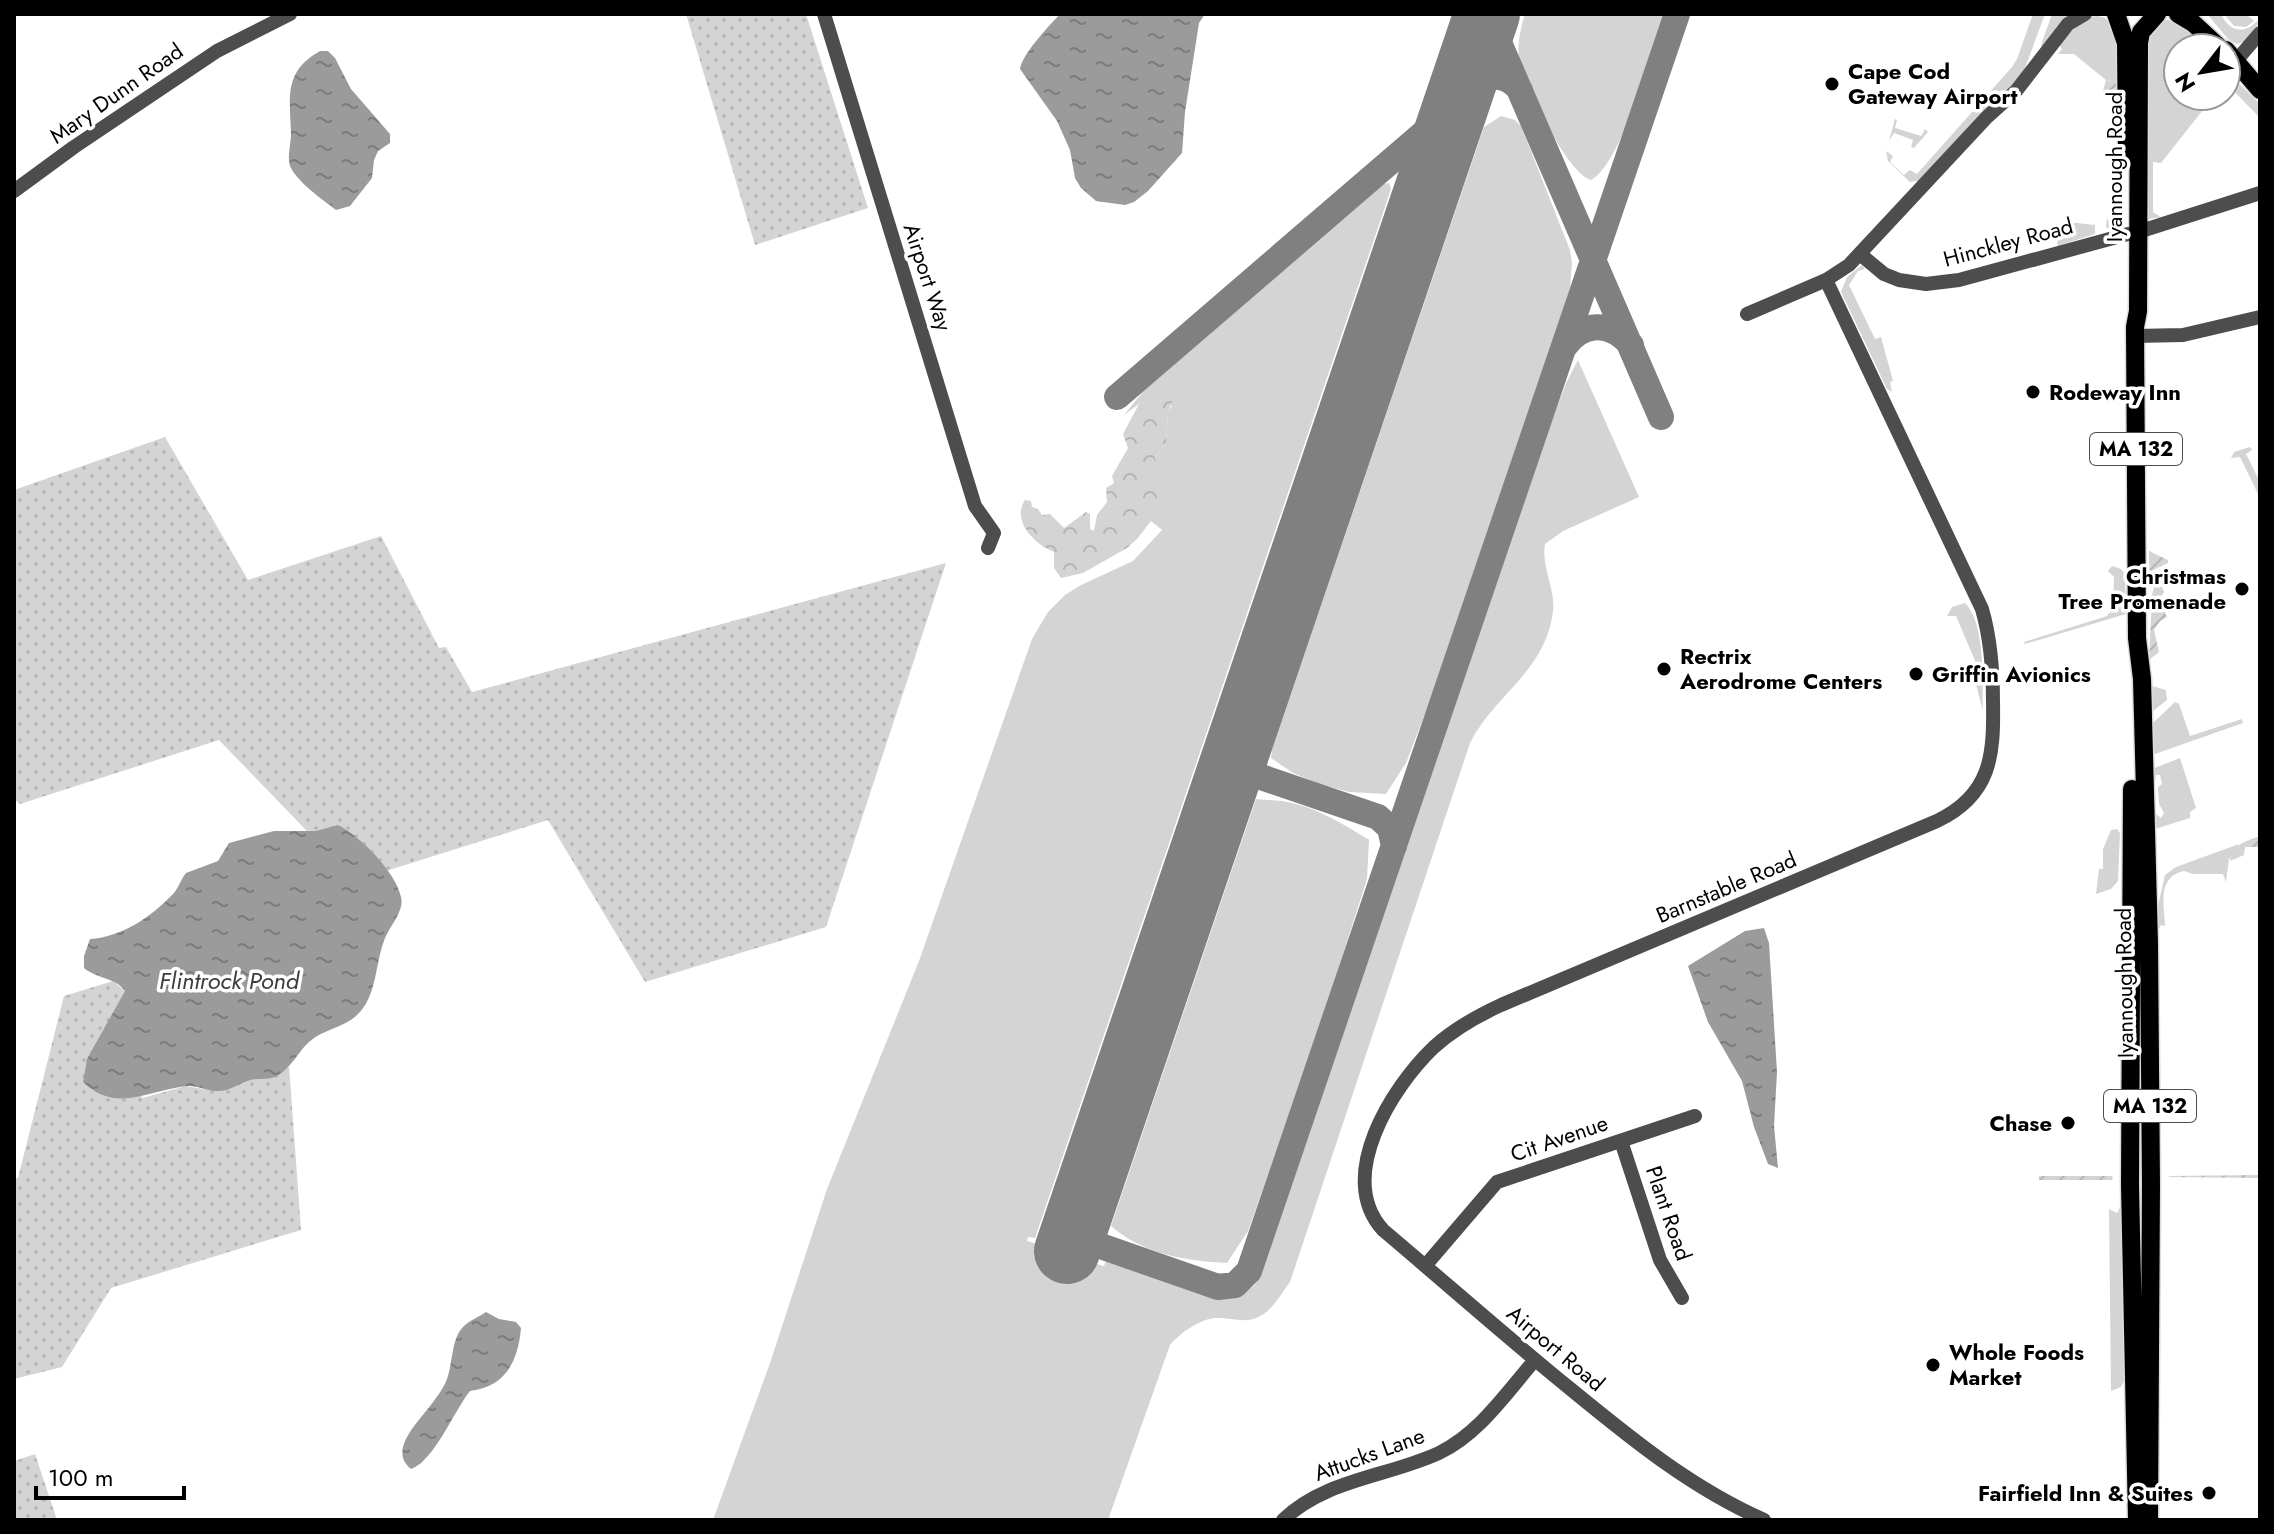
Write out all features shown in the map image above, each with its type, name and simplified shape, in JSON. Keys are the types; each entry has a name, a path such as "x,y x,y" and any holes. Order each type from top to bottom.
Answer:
{"main road":[{"name":"Iyannough Road","path":"2116,14 2126,43 2138,311 2135,332 2137,638 2142,679 2149,943 2149,1520"},
{"path":"2122,14 2157,14"},
{"name":"Iyannough Road","path":"2133,233 2139,43 2141,32 2157,14"},
{"path":"2178,14 2203,32"},
{"path":"2201,14 2213,32"},
{"path":"2242,70 2260,90"},
{"name":"Iyannough Road","path":"2137,638 2132,678 2130,1022 2137,1520"}],"street":[{"name":"Mary Dunn Road","path":"14,191 217,51 290,14"},
{"name":"Airport Way","path":"824,14 975,506 994,533 988,548"},
{"path":"1747,314 1843,270 1984,120 2016,91 2068,24 2085,14"},
{"path":"2242,43 2260,33"},
{"name":"Hinckley Road","path":"1860,254 1893,279 1926,284 1959,280 2133,233 2260,193"},
{"name":"Barnstable Road","path":"1365,1171 1377,1131 1402,1083 1435,1047 1462,1026 1518,997 1951,814 1964,804 1988,770 1993,737 1993,662 1987,627 1974,591 1826,280"},
{"path":"2135,332 2192,334 2260,317"},
{"name":"Cit Avenue","path":"1425,1266 1497,1182 1695,1116"},
{"name":"Plant Road","path":"1621,1141 1660,1260 1682,1298"},
{"name":"Airport Road","path":"1365,1171 1364,1191 1373,1216 1383,1230 1535,1360 1665,1465 1713,1495 1764,1520"},
{"name":"Attucks Lane","path":"1283,1520 1304,1503 1336,1487 1418,1461 1453,1445 1491,1413 1535,1360"}],"green space":[{"path":"686,14 806,14 868,208 755,245"},
{"path":"1525,14 1664,14 1644,78 1614,153 1591,180 1570,162 1529,86 1519,57"},
{"path":"2033,14 2045,14 2022,76 1921,180 1910,182 1888,161 1886,151 1893,156 1890,162 1904,175 1910,170 1917,174 2012,67"},
{"path":"2052,14 2072,14 2041,47 2041,45"},
{"path":"2207,14 2221,14 2229,25 2239,30 2260,18 2244,42 2242,32 2222,32"},
{"path":"2224,14 2246,14 2254,21 2246,27 2234,26"},
{"path":"2086,17 2105,18 2116,29 2120,82 2106,80 2074,54 2058,54 2062,49 2058,43"},
{"path":"2175,20 2190,32 2162,32 2162,112 2201,112 2161,163 2153,162 2153,212 2161,217 2149,219 2146,40 2160,22"},
{"path":"2106,80 2120,82 2116,123 2111,130 2113,96 2103,91"},
{"path":"2242,87 2260,104 2260,118 2242,99"},
{"path":"1501,116 1515,120 1521,126 1570,250 1570,288 1438,680 1406,763 1386,794 1349,792 1293,773 1271,758 1272,750 1484,127"},
{"path":"1895,119 1895,128 1921,136 1925,129 1928,132 1914,148 1911,147 1913,140 1894,133 1889,141"},
{"path":"2118,175 2121,178 2122,225 2112,232 2106,227 2107,219 2118,224"},
{"path":"1389,183 1391,188 1386,204 1035,1238 1028,1237 1027,1241 1044,1246 1046,1243 1104,1266 1106,1261 1216,1298 1237,1297 1255,1285 1540,451 1578,360 1639,497 1563,531 1545,544 1545,562 1553,603 1548,633 1530,667 1480,726 1470,743 1290,1282 1261,1316 1247,1320 1205,1320 1185,1331 1170,1345 1108,1520 713,1520 770,1363 827,1189 919,961 1032,639 1048,612 1065,595 1133,561 1162,530 1151,521 1152,508 1158,500 1155,458 1166,442 1168,411 1172,406 1159,398 1139,404 1124,415 1145,389 1365,199"},
{"path":"2068,222 2095,225 2095,234 2058,246 2056,237 2070,230"},
{"path":"1862,265 1865,269 1858,271 1849,285 1875,339 1881,337 1893,381 1890,382 1892,392 1887,389 1841,292 1847,277"},
{"path":"1166,394 1173,400 1168,412 1166,442 1155,458 1161,486 1151,521 1127,548 1083,573 1061,578 1054,568 1054,552 1039,544 1023,524 1021,508 1025,500 1031,501 1032,507 1042,515 1050,514 1064,528 1086,512 1090,514 1090,529 1094,531 1097,515 1107,502 1106,488 1114,483 1112,476 1128,448 1123,434 1139,404"},
{"path":"165,437 248,580 381,536 439,648 446,647 472,692 946,563 826,927 645,982 548,820 351,882 219,740 20,804 14,799 14,490"},
{"path":"2250,447 2252,450 2246,454 2260,482 2260,498 2240,457 2231,458 2234,452"},
{"path":"2149,551 2168,560 2168,563 2149,572"},
{"path":"2112,566 2125,574 2126,614 2025,644 2107,616 2113,608 2114,577 2108,571"},
{"path":"2185,575 2191,578 2185,582 2179,576 2161,585 2164,592 2159,600 2167,617 2154,630 2159,652 2149,660 2152,595 2154,587 2167,576"},
{"path":"1965,603 1972,612 1980,639 1983,711 1971,666 1976,663 1956,616 1947,616 1952,607"},
{"path":"2149,685 2166,690 2167,700 2148,715"},
{"path":"2175,702 2179,704 2190,736 2242,719 2243,723 2155,754 2153,723"},
{"path":"2180,758 2196,808 2190,812 2190,818 2155,829 2151,816 2156,814 2161,818 2164,813 2159,804 2160,775 2156,775 2155,782 2152,782 2152,769"},
{"path":"1256,799 1305,807 1369,840 1367,879 1313,1048 1248,1231 1227,1263 1166,1254 1123,1236 1111,1226"},
{"path":"2117,829 2120,833 2118,881 2111,889 2096,894 2099,869 2103,869 2103,849 2111,830"},
{"path":"2260,836 2260,847 2245,847 2244,855 2230,861 2236,847"},
{"path":"2239,844 2229,859 2226,882 2223,874 2184,871 2170,879 2163,901 2165,926 2161,925 2157,932 2157,910 2165,875 2176,867"},
{"path":"113,981 125,991 119,1005 142,1098 186,1086 227,1090 250,1080 275,1077 289,1066 301,1230 111,1288 62,1367 14,1379 14,1179 18,1178 64,996"},
{"path":"2260,1175 2260,1178 2167,1177 2171,1176"},
{"path":"2039,1176 2112,1176 2113,1178 2039,1180"},
{"path":"2120,1207 2123,1211 2126,1376 2121,1387 2111,1391 2109,1209 2117,1213"},
{"path":"35,1454 57,1520 14,1520 14,1461"}],"water":[{"path":"1060,14 1205,14 1199,23 1182,153 1134,202 1125,205 1096,201 1081,188 1075,178 1070,150 1057,121 1020,69 1031,48"},
{"path":"320,51 328,51 335,58 351,89 390,134 390,143 378,151 374,160 372,178 350,206 336,210 304,184 289,162 291,86 300,68"},
{"name":"Flintrock Pond","path":"338,825 366,846 385,866 398,887 402,902 384,941 375,980 364,1008 346,1023 315,1038 275,1077 251,1080 226,1090 187,1086 120,1098 95,1092 83,1082 87,1059 125,991 116,983 84,968 84,956 90,939 125,930 146,918 173,894 186,873 218,861 229,843 274,831 316,831"},
{"path":"1764,928 1769,943 1777,1072 1774,1126 1778,1168 1768,1164 1742,1081 1708,1022 1688,966 1745,931"},
{"path":"486,1312 499,1319 516,1322 521,1328 513,1361 493,1384 470,1391 436,1446 411,1469 403,1457 406,1439 447,1379 460,1331"}],"taxiway":[{"path":"1494,14 1500,45 1661,417"},
{"path":"1072,1236 1218,1287 1235,1285 1249,1271 1677,14"},
{"path":"1458,99 1472,86 1488,78 1504,78 1520,90"},
{"path":"1117,397 1455,106"},
{"path":"1564,347 1580,332 1597,327 1614,332 1631,345"},
{"path":"1240,740 1242,760 1255,775"},
{"path":"1221,794 1239,777 1255,775 1378,817 1390,828 1394,846"}],"runway":[{"path":"1067,1251 1487,14"}],"place":[{"name":"Cape Cod Gateway Airport","path":"1832,84"},
{"name":"Rodeway Inn","path":"2033,392"},
{"name":"Christmas Tree Promenade","path":"2242,589"},
{"name":"Rectrix Aerodrome Centers","path":"1664,669"},
{"name":"Griffin Avionics","path":"1916,674"},
{"name":"Chase","path":"2068,1123"},
{"name":"Whole Foods Market","path":"1933,1365"},
{"name":"Fairfield Inn & Suites","path":"2209,1493"}]}
